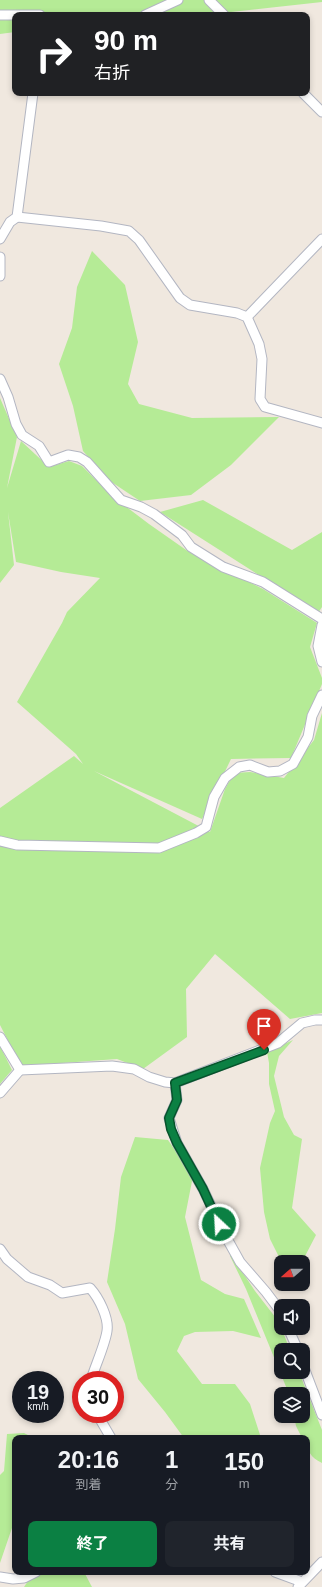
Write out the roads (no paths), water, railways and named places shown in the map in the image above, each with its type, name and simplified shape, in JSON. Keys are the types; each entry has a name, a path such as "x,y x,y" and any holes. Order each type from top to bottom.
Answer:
{"street":[{"path":"152,12 178,0"},
{"path":"209,0 221,12"},
{"path":"0,15 12,15"},
{"path":"17,217 32,96"},
{"path":"306,96 322,112"},
{"path":"0,239 10,222 17,217 101,226 129,231 140,240 180,298 190,305 237,312 247,317 258,344 262,359 260,399 265,407 322,423"},
{"path":"247,317 322,239"},
{"path":"0,257 0,276"},
{"path":"0,379 8,397 16,424 22,435 39,446 49,462 68,456 79,457 87,462 121,500 141,507 154,514 182,535 191,547 223,567 263,582 322,619"},
{"path":"322,625 318,646 322,662"},
{"path":"0,841 17,845 159,848 196,833 206,827 214,797 225,778 239,767 250,765 268,772 280,771 293,764 308,737 312,716 322,694"},
{"path":"0,1093 20,1070 112,1066 134,1069 150,1077 165,1082 175,1083 278,1043 302,1023 322,1020"},
{"path":"0,1037 20,1070"},
{"path":"175,1083 177,1100 169,1118 177,1143 203,1189 240,1262 274,1303"},
{"path":"0,1249 7,1259 28,1278 50,1285 62,1293 90,1288 97,1296 103,1310 107,1330 94,1371"},
{"path":"308,1379 322,1415"},
{"path":"102,1423 109,1435"},
{"path":"310,1574 322,1562"},
{"path":"0,1577 24,1582 32,1575"},
{"path":"281,1575 300,1584 309,1575"}]}
